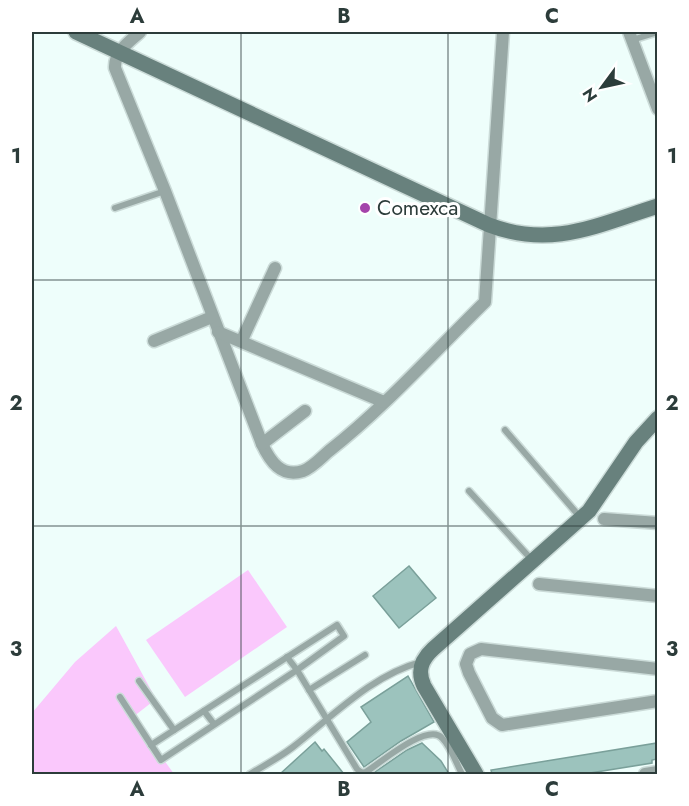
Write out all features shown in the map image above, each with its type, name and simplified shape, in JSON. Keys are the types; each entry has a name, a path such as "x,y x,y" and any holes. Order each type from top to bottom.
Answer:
{"main road":[{"path":"76,32 489,225 513,233 551,236 570,234 657,206"},
{"path":"476,774 424,686 421,675 422,662 433,649 589,510 636,442 657,418"}],"street":[{"path":"140,32 119,52 115,68 269,459 280,470 304,471 351,434 485,302 503,32"},
{"path":"631,36 653,83 657,109"},
{"path":"242,340 276,268"},
{"path":"154,340 212,317"},
{"path":"218,332 242,340 384,402"},
{"path":"262,444 305,411"},
{"path":"604,519 657,523"},
{"path":"539,584 657,596"},
{"path":"657,669 481,649 468,656 466,663 492,718 502,725 657,701"},
{"path":"645,774 657,772"}],"lane":[{"path":"631,36 657,32"},
{"path":"114,208 165,191"},
{"path":"505,430 580,518"},
{"path":"469,491 532,561"},
{"path":"120,697 151,745 161,760 344,636 339,626 334,625 151,745"},
{"path":"309,690 365,655"},
{"path":"287,657 357,769 362,773 422,735 436,734 442,738 462,774"},
{"path":"250,774 292,747 327,718 402,667 422,662"},
{"path":"139,681 174,730"},
{"path":"204,711 214,724"}],"shaded area":[{"path":"248,570 287,627 185,697 146,640"},
{"path":"116,626 156,699 133,717 174,774 32,774 32,713 75,662"}],"building":[{"path":"409,566 436,598 399,628 373,596"},
{"path":"408,676 434,722 401,741 364,767 347,742 371,722 361,707"},
{"path":"315,742 322,751 324,749 344,774 280,774"},
{"path":"422,743 441,761 449,774 372,774 407,750"},
{"path":"657,743 657,759 652,760 652,763 584,774 492,774 491,770"}],"place":[{"name":"Comexca","path":"365,208"}]}
